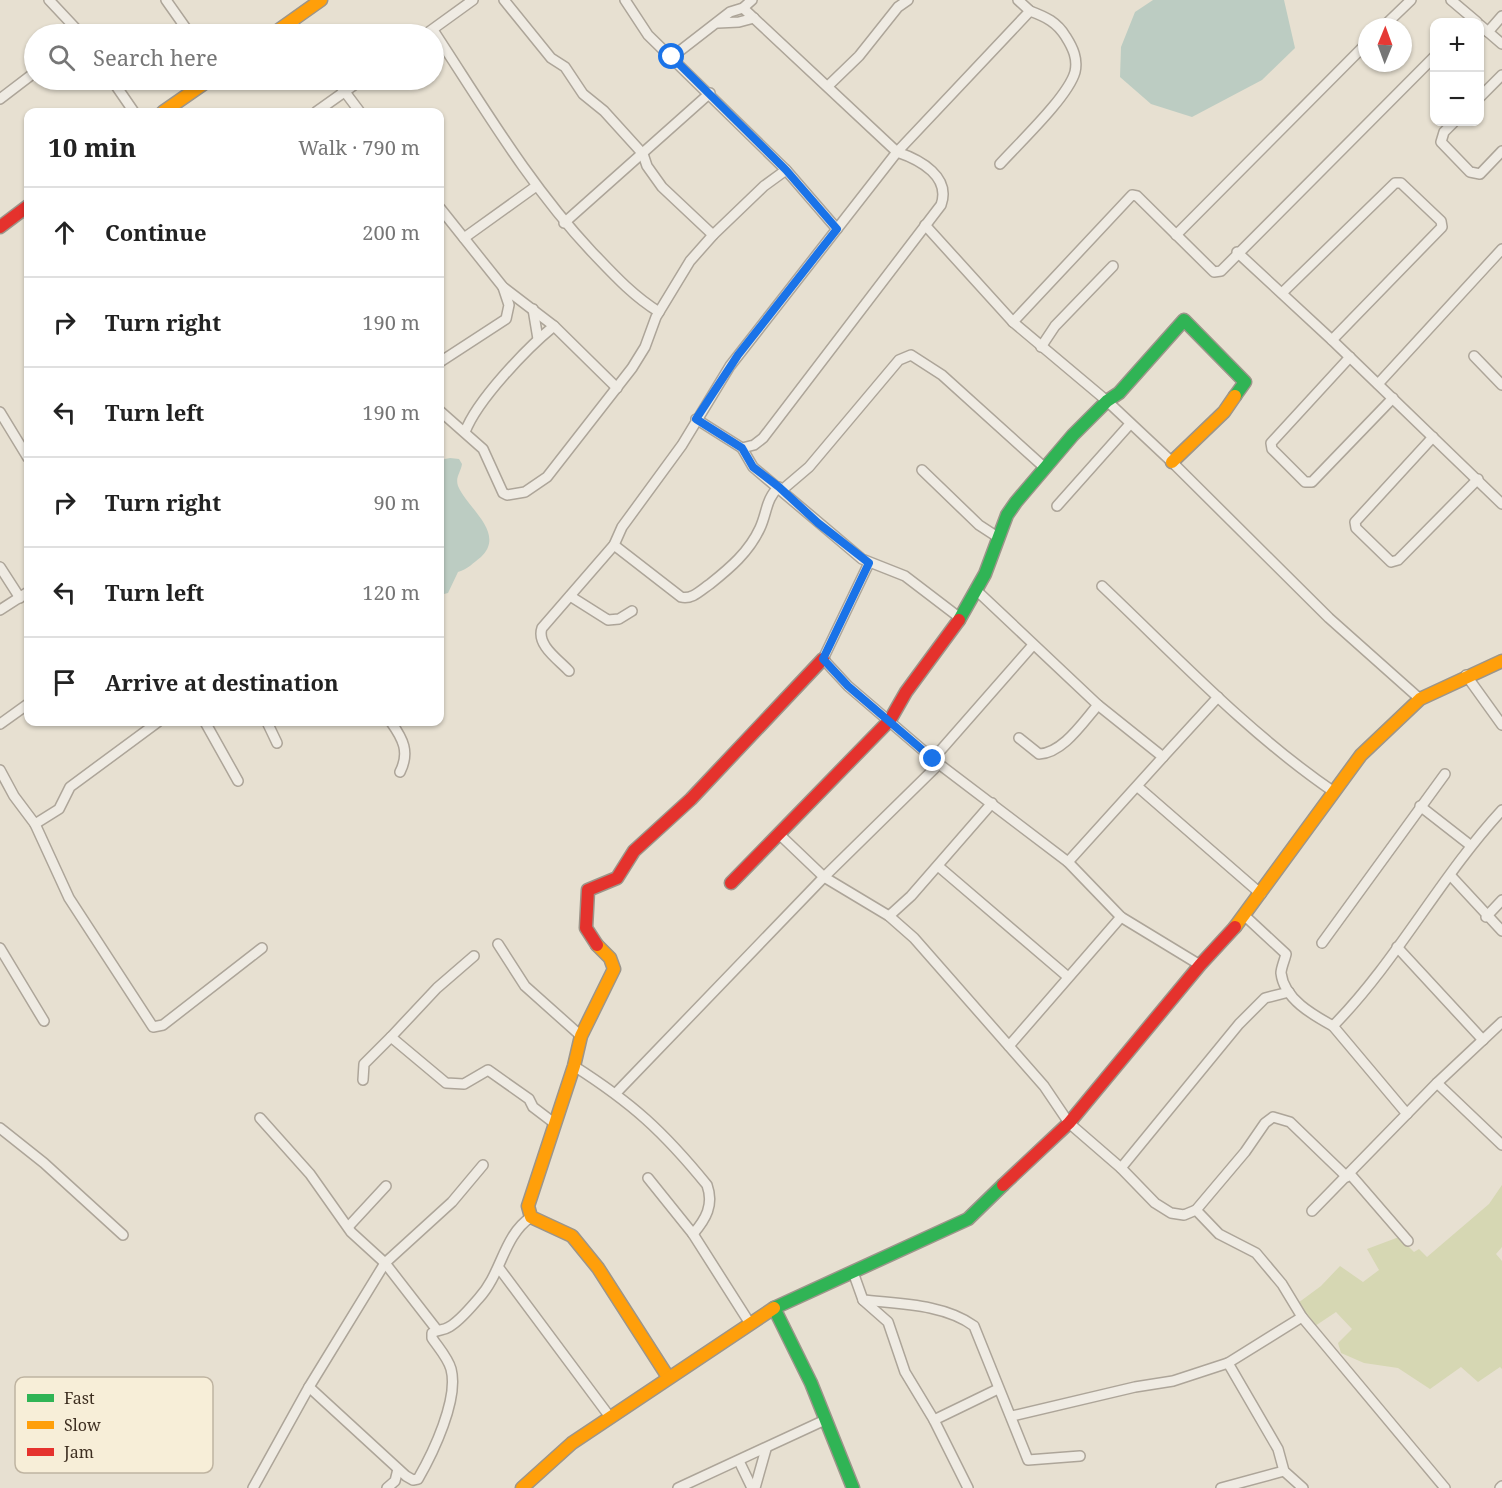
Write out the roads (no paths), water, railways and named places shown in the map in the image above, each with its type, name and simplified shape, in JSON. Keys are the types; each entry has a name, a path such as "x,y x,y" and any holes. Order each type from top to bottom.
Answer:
{"street":[{"path":"49,0 72,24"},
{"path":"166,0 183,24"},
{"path":"287,24 321,0"},
{"path":"440,24 473,0"},
{"path":"504,0 551,58 566,67 586,98 604,111 643,154 647,166 662,187 713,235"},
{"path":"625,0 648,35 710,93 786,170 837,229"},
{"path":"672,57 730,12 742,8 752,0"},
{"path":"828,86 859,56 895,4 908,0"},
{"path":"1000,164 1064,92 1075,71 1076,56 1062,30 1047,17 1030,11 1018,0"},
{"path":"1392,18 1411,0"},
{"path":"1451,0 1471,18"},
{"path":"742,8 897,152 922,163 943,186 944,195 941,205 764,438 754,445 742,448"},
{"path":"569,671 543,644 540,634 614,545 622,527 682,445 734,360 897,152 1030,11"},
{"path":"1488,32 1502,16"},
{"path":"718,23 754,18"},
{"path":"1484,29 1502,44"},
{"path":"1176,235 1358,52"},
{"path":"444,54 535,187 564,223 637,298 659,312"},
{"path":"1013,322 1132,195 1214,272 1221,271 1237,252 1430,61"},
{"path":"1484,92 1502,75"},
{"path":"0,98 24,80"},
{"path":"119,90 131,108"},
{"path":"169,108 195,90"},
{"path":"322,108 347,90"},
{"path":"344,92 357,108"},
{"path":"564,223 710,93"},
{"path":"1450,126 1444,132 1441,142 1470,171 1480,174 1502,151"},
{"path":"444,414 483,449 500,489 507,495 525,492 548,477 617,388 645,347 659,312 690,261 713,235 764,186 786,170"},
{"path":"1282,293 1395,183 1401,183 1441,221 1442,227 1332,340"},
{"path":"464,238 535,187"},
{"path":"0,227 24,209"},
{"path":"444,213 503,287 554,327 617,388"},
{"path":"925,225 1013,322 1107,401 1173,462 1329,618 1420,699"},
{"path":"1378,384 1502,249"},
{"path":"1237,252 1501,500"},
{"path":"1041,347 1055,326 1113,266"},
{"path":"444,355 496,328 506,319 509,305 503,287"},
{"path":"533,309 538,339"},
{"path":"730,883 890,720 906,692 960,618 985,574 1007,515 1045,468 1107,401 1119,393 1181,321 1185,321 1245,382 1224,412 1173,462"},
{"path":"465,432 474,412 538,339 554,327"},
{"path":"614,545 681,597 691,597 727,571 740,558 758,532 770,495 809,467 899,360 911,355 942,375 1045,468"},
{"path":"1474,356 1502,385"},
{"path":"1350,357 1271,443 1272,449 1305,482 1312,482 1393,398"},
{"path":"0,412 24,451"},
{"path":"696,419 742,448 753,467 869,563 905,576 960,618"},
{"path":"1057,506 1130,424"},
{"path":"1433,437 1355,522 1356,528 1390,562 1398,560 1478,479"},
{"path":"922,470 979,525 999,538"},
{"path":"668,1377 598,1268 572,1236 531,1216 528,1206 574,1066 580,1036 614,965 586,932 585,901 588,890 617,878 634,851 691,799 823,659 869,563"},
{"path":"0,567 20,598"},
{"path":"1102,586 1218,697 1295,766 1334,792"},
{"path":"975,589 1098,705 1163,757"},
{"path":"0,610 24,595"},
{"path":"570,596 608,620 619,619 632,611"},
{"path":"616,1093 936,762 1033,645"},
{"path":"823,659 848,686 936,762 1068,862 1121,916 1200,965"},
{"path":"523,1488 572,1443 749,1322 774,1308 968,1219 1069,1123 1200,965 1245,916 1361,755 1420,699 1466,675 1502,661"},
{"path":"1466,675 1502,725"},
{"path":"1068,862 1138,788 1218,697"},
{"path":"1019,738 1039,754 1046,754 1061,745 1098,705"},
{"path":"0,724 24,707"},
{"path":"35,824 59,809 70,787 153,726"},
{"path":"207,726 238,781"},
{"path":"269,726 277,743"},
{"path":"394,726 403,738 405,747 406,761 400,772"},
{"path":"0,770 14,796 35,824 69,898 153,1027 163,1025 262,948"},
{"path":"1322,943 1445,774"},
{"path":"1138,788 1261,894"},
{"path":"889,916 938,866 992,803"},
{"path":"1420,807 1470,845"},
{"path":"1333,1026 1360,996 1451,876 1470,845 1502,810"},
{"path":"779,834 824,877 889,916 914,938 1044,1086 1069,1123 1121,1168 1155,1203 1171,1213 1184,1215 1196,1210 1273,1116 1290,1122 1349,1175 1408,1241"},
{"path":"938,866 1068,977"},
{"path":"1451,876 1486,917 1502,931"},
{"path":"1486,917 1502,900"},
{"path":"1009,1046 1121,916"},
{"path":"1245,916 1286,954 1281,972 1290,992 1307,1011 1333,1026 1407,1114"},
{"path":"498,944 525,986 580,1036"},
{"path":"1397,947 1483,1040"},
{"path":"0,948 44,1021"},
{"path":"363,1080 364,1064 437,988 474,956"},
{"path":"1121,1168 1239,1024 1265,998 1290,992"},
{"path":"1312,1212 1437,1083 1502,1022"},
{"path":"391,1037 446,1083 464,1084 488,1070 530,1099 533,1107 554,1123"},
{"path":"574,1066 616,1093 645,1116 707,1185 711,1197 710,1208 704,1221 693,1234"},
{"path":"1437,1083 1501,1141"},
{"path":"260,1118 310,1174 349,1226 351,1232 385,1263 436,1330"},
{"path":"0,1128 44,1163 123,1235"},
{"path":"253,1488 309,1387 385,1263 452,1202 483,1165"},
{"path":"648,1178 693,1234 749,1322"},
{"path":"349,1226 386,1186"},
{"path":"1196,1210 1219,1234 1256,1253 1282,1284 1302,1317 1445,1488"},
{"path":"436,1330 448,1328 480,1298 500,1268 510,1239 519,1225 531,1216"},
{"path":"500,1268 610,1417"},
{"path":"853,1272 863,1300 888,1322 905,1372 934,1420 968,1488"},
{"path":"863,1300 914,1306 962,1317 974,1326 1028,1460 1080,1456"},
{"path":"774,1308 811,1383 853,1488"},
{"path":"1012,1416 1135,1387 1173,1381 1228,1363 1302,1317"},
{"path":"309,1387 398,1469 413,1480 418,1479 438,1442 449,1401 451,1367 432,1338 436,1330"},
{"path":"1228,1363 1278,1449 1284,1471 1303,1488"},
{"path":"934,1420 998,1389"},
{"path":"678,1488 698,1476 739,1461 825,1420"},
{"path":"753,1488 766,1449"},
{"path":"739,1461 753,1488"},
{"path":"387,1488 395,1481 398,1469"},
{"path":"1221,1488 1284,1471"}]}
